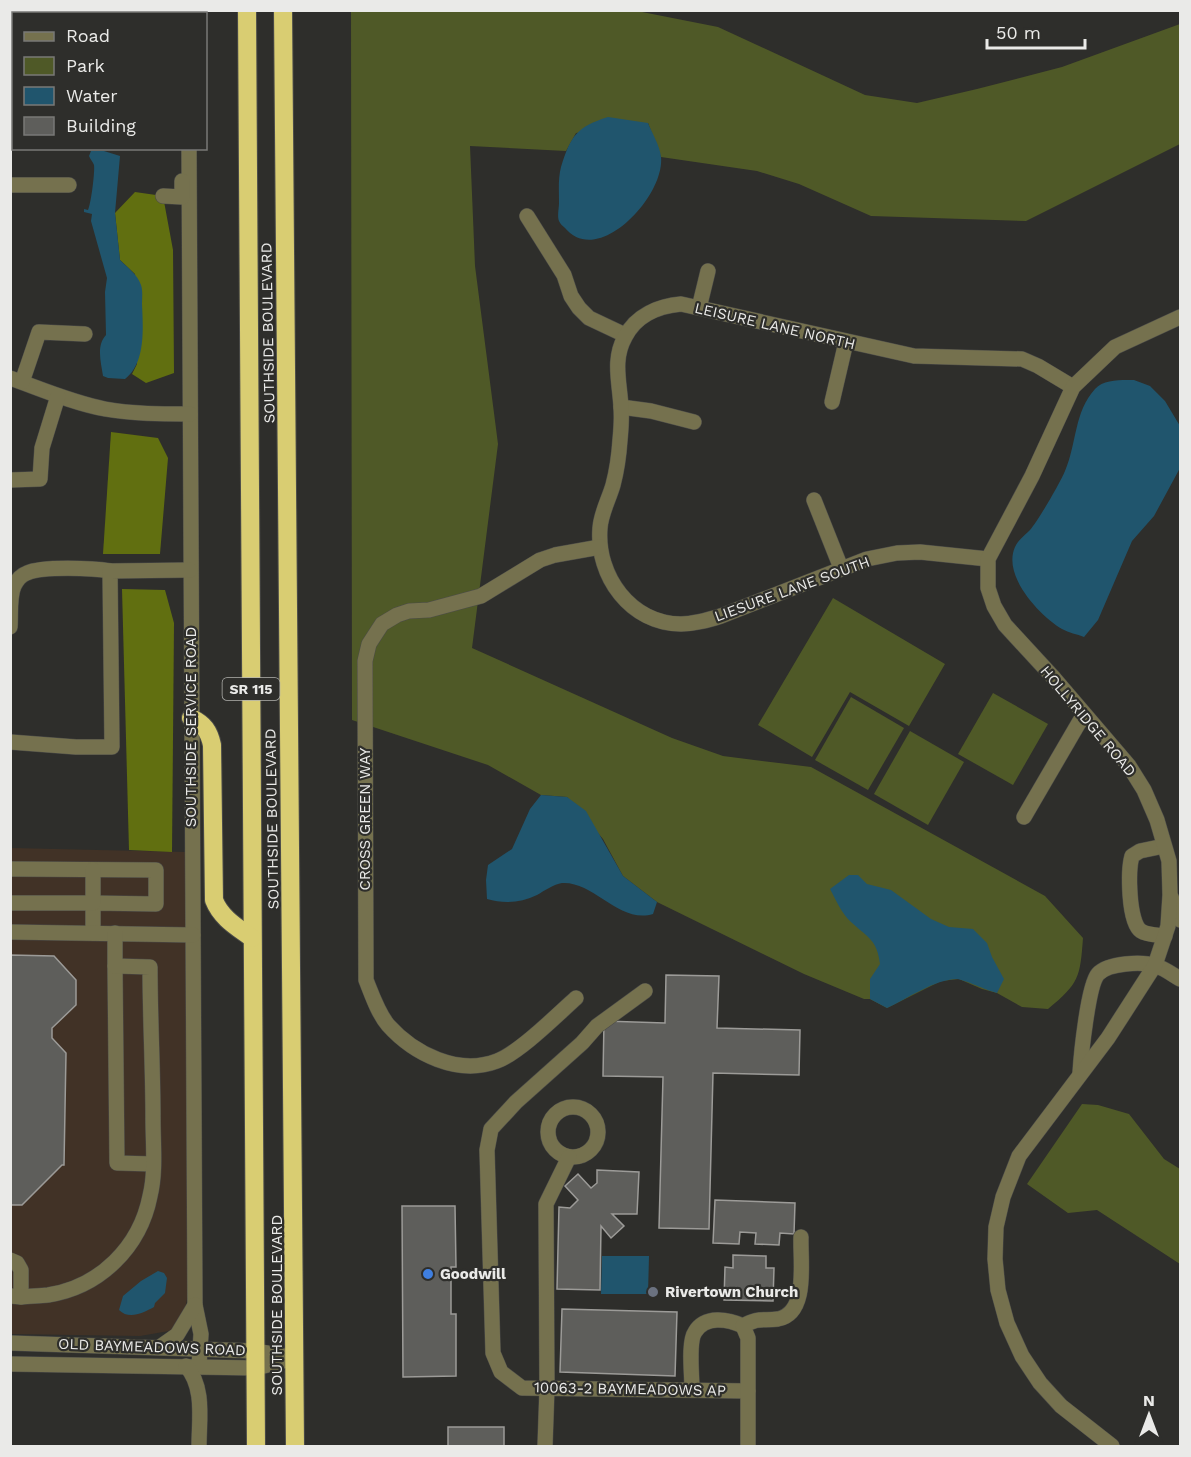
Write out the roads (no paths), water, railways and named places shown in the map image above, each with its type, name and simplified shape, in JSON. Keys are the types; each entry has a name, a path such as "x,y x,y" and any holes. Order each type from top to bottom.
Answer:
{"highway":[{"name":"SOUTHSIDE BOULEVARD","path":"247,10 256,1446"},
{"name":"SOUTHSIDE BOULEVARD","path":"283,10 296,1446"},
{"path":"191,718 202,723 207,729 212,745 214,900 226,919 252,938"}],"street":[{"path":"163,196 182,197 182,150"},
{"name":"SOUTHSIDE SERVICE ROAD","path":"189,150 195,1305 201,1334 199,1349 192,1366 199,1391 199,1446"},
{"path":"10,185 69,185"},
{"path":"527,216 564,274 571,296 579,308 589,318 625,335 617,356 621,407 618,456 613,485 600,528 600,547"},
{"path":"699,308 708,271"},
{"name":"LEISURE LANE NORTH","path":"625,335 652,310 667,305 681,304 914,356 1022,359 1073,387"},
{"name":"HOLLYRIDGE ROAD","path":"1112,1446 1061,1406 1040,1383 1022,1356 1007,1323 998,1290 996,1227 1003,1197 1019,1156 1108,1038 1155,965 1168,926 1170,895 1168,861 1157,820 1144,790 1129,766 1005,626 994,606 988,588 988,559 1032,476 1073,387 1115,347 1179,320"},
{"path":"85,334 39,332 16,380 58,396 104,409 158,414 190,414"},
{"path":"832,402 846,342"},
{"path":"10,480 40,479 42,448 58,396"},
{"path":"621,407 651,411 694,422"},
{"path":"814,500 841,568"},
{"name":"LIESURE LANE SOUTH","path":"600,547 614,588 625,602 641,613 663,622 682,624 721,616 867,559 897,553 920,552 988,559"},
{"name":"CROSS GREEN WAY","path":"576,998 524,1044 497,1061 476,1065 455,1064 430,1057 409,1045 387,1024 366,980 365,661 369,644 382,624 397,615 481,596 540,560 600,547"},
{"path":"10,627 12,589 18,579 26,573 37,570 73,569 190,570"},
{"path":"10,742 112,747 110,571"},
{"path":"1024,817 1084,714"},
{"path":"1164,846 1140,851 1132,856 1129,873 1132,908 1138,929 1165,936"},
{"path":"10,868 156,870 156,904 10,903"},
{"path":"93,870 93,933"},
{"path":"1170,895 1180,918"},
{"path":"10,932 193,934"},
{"path":"115,933 117,1163 153,1164"},
{"path":"1080,1073 1084,1032 1096,975 1114,965 1155,965 1180,979"},
{"path":"10,1260 17,1263 21,1270 16,1296 49,1294 69,1289 97,1277 129,1246 142,1226 151,1195 153,1164 150,967 115,966"},
{"name":"10063-2 BAYMEADOWS AP","path":"645,991 597,1026 582,1043 516,1102 491,1129 487,1150 494,1353 501,1372 522,1388 748,1391"},
{"path":"545,1446 546,1204 569,1157"},
{"path":"743,1326 754,1319 779,1318 793,1312 800,1298 801,1237"},
{"path":"160,1347 177,1335 195,1305"},
{"path":"692,1389 692,1338 696,1330 710,1321 730,1320 743,1326 748,1338 748,1446"},
{"name":"OLD BAYMEADOWS ROAD","path":"10,1343 199,1349 256,1360"},
{"name":"OLD BAYMEADOWS ROAD","path":"10,1364 192,1366 295,1358"}],"water":[{"path":"608,117 648,123 658,144 661,157 659,173 641,207 627,222 611,233 594,239 579,238 562,226 558,219 561,167 568,147 577,134 589,125"},
{"path":"91,151 104,151 120,156 115,213 120,260 132,271 142,290 143,334 140,355 132,372 125,379 103,376 101,365 100,349 106,335 107,278 91,221 92,214 84,212 84,209 88,210 89,207 93,181 94,165 89,156"},
{"path":"1134,380 1150,386 1165,401 1180,426 1180,468 1154,516 1132,541 1098,620 1084,637 1062,629 1034,605 1018,582 1012,558 1015,547 1038,519 1062,477 1069,460 1079,418 1088,398 1103,383"},
{"path":"541,795 567,797 586,811 623,876 657,902 653,914 629,913 574,884 562,883 552,886 531,898 519,901 500,902 487,899 488,865 512,849 530,809"},
{"path":"849,875 858,875 867,884 891,890 931,919 949,927 973,929 987,943 1004,979 997,993 957,979 930,986 887,1008 870,999 870,979 880,964 877,949 845,915 830,889"},
{"path":"602,1256 649,1256 648,1294 601,1294"},
{"path":"158,1271 164,1273 167,1278 165,1293 154,1307 132,1315 119,1310 123,1296"}],"place":[{"name":"Goodwill","path":"428,1274"},
{"name":"Rivertown Church","path":"653,1292"}]}
